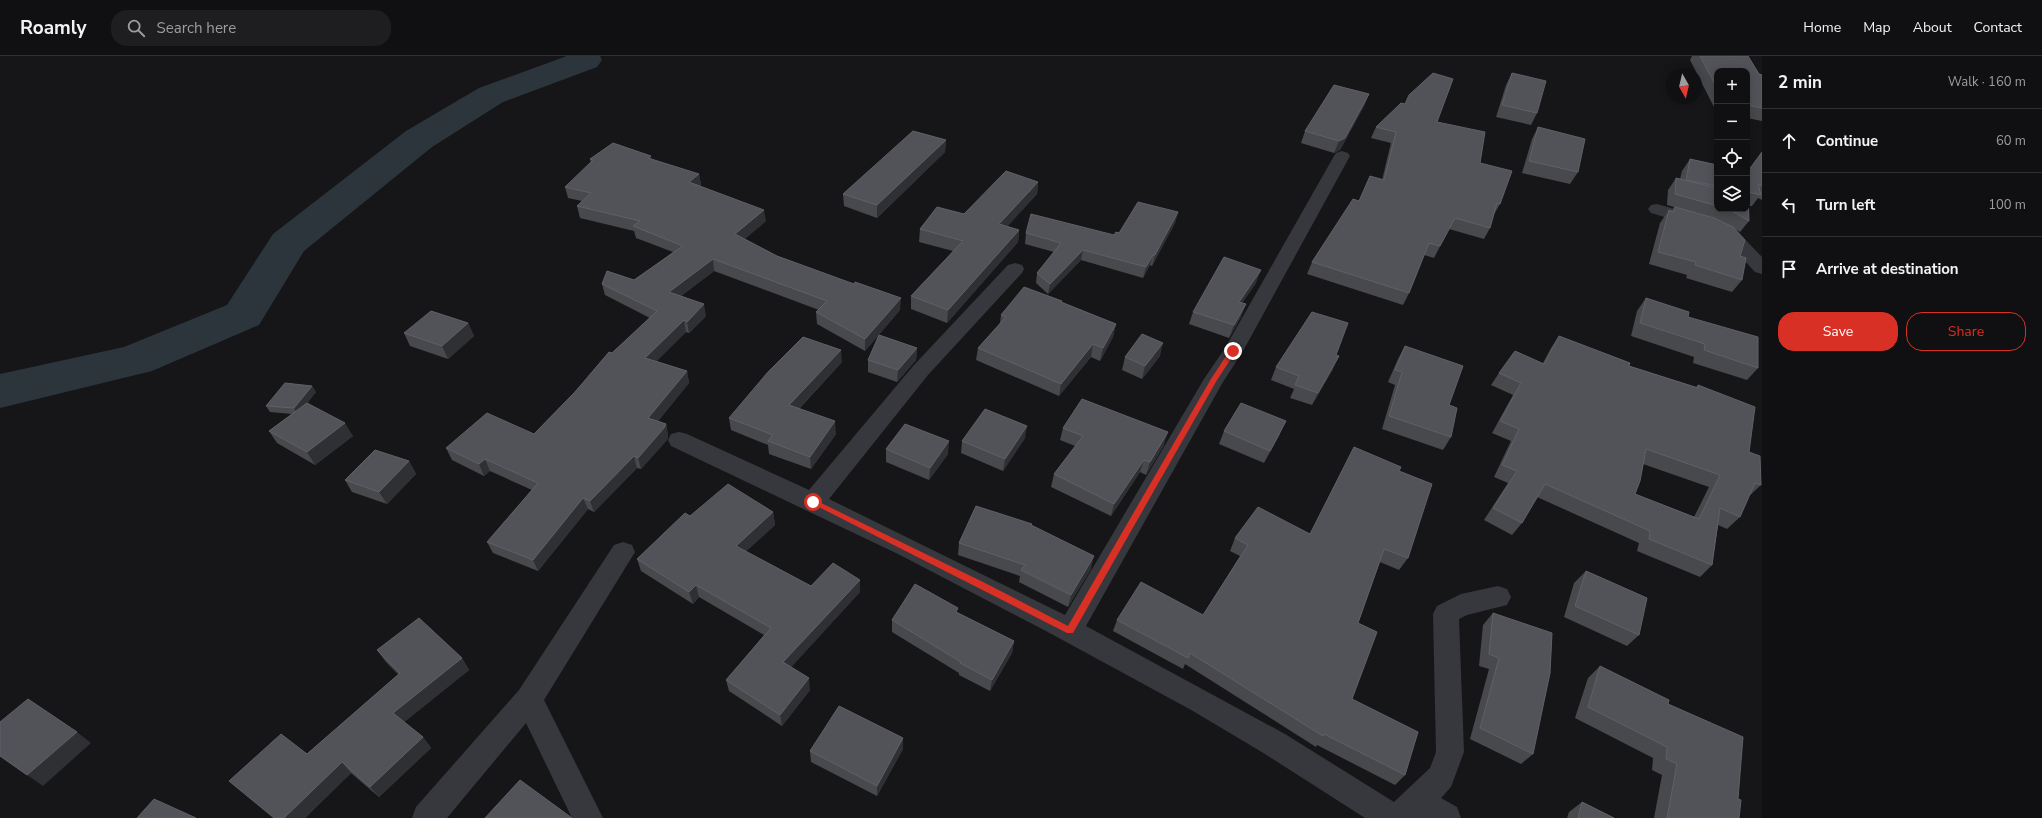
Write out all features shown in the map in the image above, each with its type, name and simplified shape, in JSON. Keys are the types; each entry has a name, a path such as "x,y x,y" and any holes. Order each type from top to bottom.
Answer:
{"street":[{"path":"1070,630 1214,379 1233,351 1342,156"},
{"path":"1657,209 1711,225 1730,234 1762,268"},
{"path":"813,502 921,370 1015,269"},
{"path":"679,440 813,502 1070,630 1276,744 1392,818"},
{"path":"427,818 529,699 623,552"},
{"path":"1408,809 1441,777 1450,752 1446,614 1461,606 1498,597"},
{"path":"529,699 588,818"},
{"path":"1408,809 1446,818"}],"building":[{"path":"1700,56 1748,56 1759,74 1762,75 1762,108 1750,106 1750,68 1714,68 1714,82"},
{"path":"1433,73 1453,79 1437,122 1485,132 1480,163 1512,171 1500,204 1497,203 1490,228 1455,218 1440,246 1429,243 1409,293 1312,262 1353,199 1359,201 1370,176 1384,180 1396,132 1376,127 1401,103 1405,104 1409,95"},
{"path":"1512,73 1546,81 1537,113 1502,105"},
{"path":"1334,85 1369,94 1345,138 1339,141 1305,131"},
{"path":"1538,127 1585,139 1578,172 1529,161"},
{"path":"913,131 946,140 877,205 843,194"},
{"path":"613,143 651,156 648,158 699,174 689,182 764,210 735,234 777,256 854,284 855,282 901,298 865,339 816,312 827,301 713,259 669,292 704,304 687,322 684,320 645,358 687,371 648,418 666,424 664,428 638,458 634,456 590,501 583,498 533,560 487,542 538,483 485,459 479,464 446,448 487,413 534,434 575,392 609,352 612,353 657,311 602,284 607,271 634,280 683,246 633,226 640,221 577,206 591,193 565,187 593,160 590,159"},
{"path":"1762,152 1762,186 1758,184 1761,195 1750,192 1750,168"},
{"path":"1690,159 1714,164 1714,185 1686,180"},
{"path":"1006,171 1038,182 999,224 1019,230 948,310 911,296 963,241 920,229 937,207 964,214"},
{"path":"1676,178 1714,187 1714,205 1675,194"},
{"path":"1138,202 1178,212 1155,255 1153,255 1146,267 1083,250 1050,284 1037,273 1061,243 1026,233 1031,214 1114,235 1116,232 1119,233"},
{"path":"1675,207 1714,218 1733,227 1745,240 1740,256 1746,258 1742,280 1695,265 1696,262 1658,252 1669,210 1674,212"},
{"path":"1733,212 1749,212 1749,221"},
{"path":"1224,257 1261,270 1239,302 1246,304 1234,325 1193,312"},
{"path":"1024,287 1116,324 1103,348 1093,344 1061,384 978,348 1006,317 1001,315"},
{"path":"1646,298 1689,312 1688,317 1758,337 1758,368 1704,350 1705,344 1640,323"},
{"path":"431,311 468,323 442,346 404,333"},
{"path":"1312,312 1348,323 1336,355 1339,356 1318,393 1295,385 1299,376 1276,367"},
{"path":"1142,334 1163,343 1145,366 1125,357"},
{"path":"879,335 917,348 898,370 868,360"},
{"path":"1559,336 1630,363 1629,366 1698,388 1698,385 1755,407 1749,452 1760,456 1761,485 1755,483 1740,517 1720,508 1712,565 1649,539 1650,531 1545,484 1522,523 1493,508 1517,471 1502,465 1519,429 1500,421 1521,383 1499,373 1515,351 1544,364","holes":["1646,449 1720,475 1699,519 1635,494 1640,481"]},
{"path":"803,337 841,350 789,405 835,421 810,457 768,441 773,435 729,418 768,372"},
{"path":"1405,346 1463,366 1449,405 1457,408 1451,437 1389,416 1402,372 1395,370"},
{"path":"285,383 312,386 294,408 266,406"},
{"path":"1082,399 1168,432 1150,462 1144,460 1114,504 1054,474 1083,436 1063,428"},
{"path":"307,403 345,423 307,452 269,431"},
{"path":"1241,403 1286,421 1270,451 1224,431"},
{"path":"985,409 1027,426 1005,459 962,441"},
{"path":"905,424 949,441 930,468 886,449"},
{"path":"1354,447 1401,467 1399,471 1432,484 1408,558 1384,549 1358,623 1377,632 1352,699 1418,732 1405,775 1324,734 1323,736 1190,653 1188,658 1117,620 1141,582 1203,615 1248,545 1235,538 1258,507 1310,534"},
{"path":"375,450 409,461 379,492 345,480"},
{"path":"728,484 773,512 736,546 811,586 833,563 860,580 783,662 809,678 780,715 726,680 771,628 696,585 689,592 637,559 685,513 690,516"},
{"path":"976,506 1032,524 1031,525 1094,556 1071,595 1021,570 1025,565 959,543"},
{"path":"1586,571 1647,598 1639,635 1575,606"},
{"path":"915,584 958,608 956,612 1014,641 992,680 960,663 961,662 892,620"},
{"path":"1493,613 1552,633 1550,673 1533,754 1480,728 1499,658 1489,654"},
{"path":"419,618 462,658 393,713 423,737 370,787 342,762 284,818 274,818 229,781 281,734 307,754 400,673 377,650"},
{"path":"1600,666 1669,700 1668,704 1743,737 1738,799 1741,800 1739,818 1667,818 1677,764 1666,759 1667,747 1588,707"},
{"path":"28,699 77,732 27,775 0,756 0,722"},
{"path":"839,706 903,738 877,786 810,751"},
{"path":"520,780 572,818 485,818"},
{"path":"154,799 196,818 137,818"},
{"path":"1582,802 1614,818 1578,818"}],"waterway":[{"path":"0,391 135,360 243,315 288,243 419,139 491,95 586,60 584,56"}],"route":[{"path":"813,502 1070,630 1214,379 1233,351"}]}
